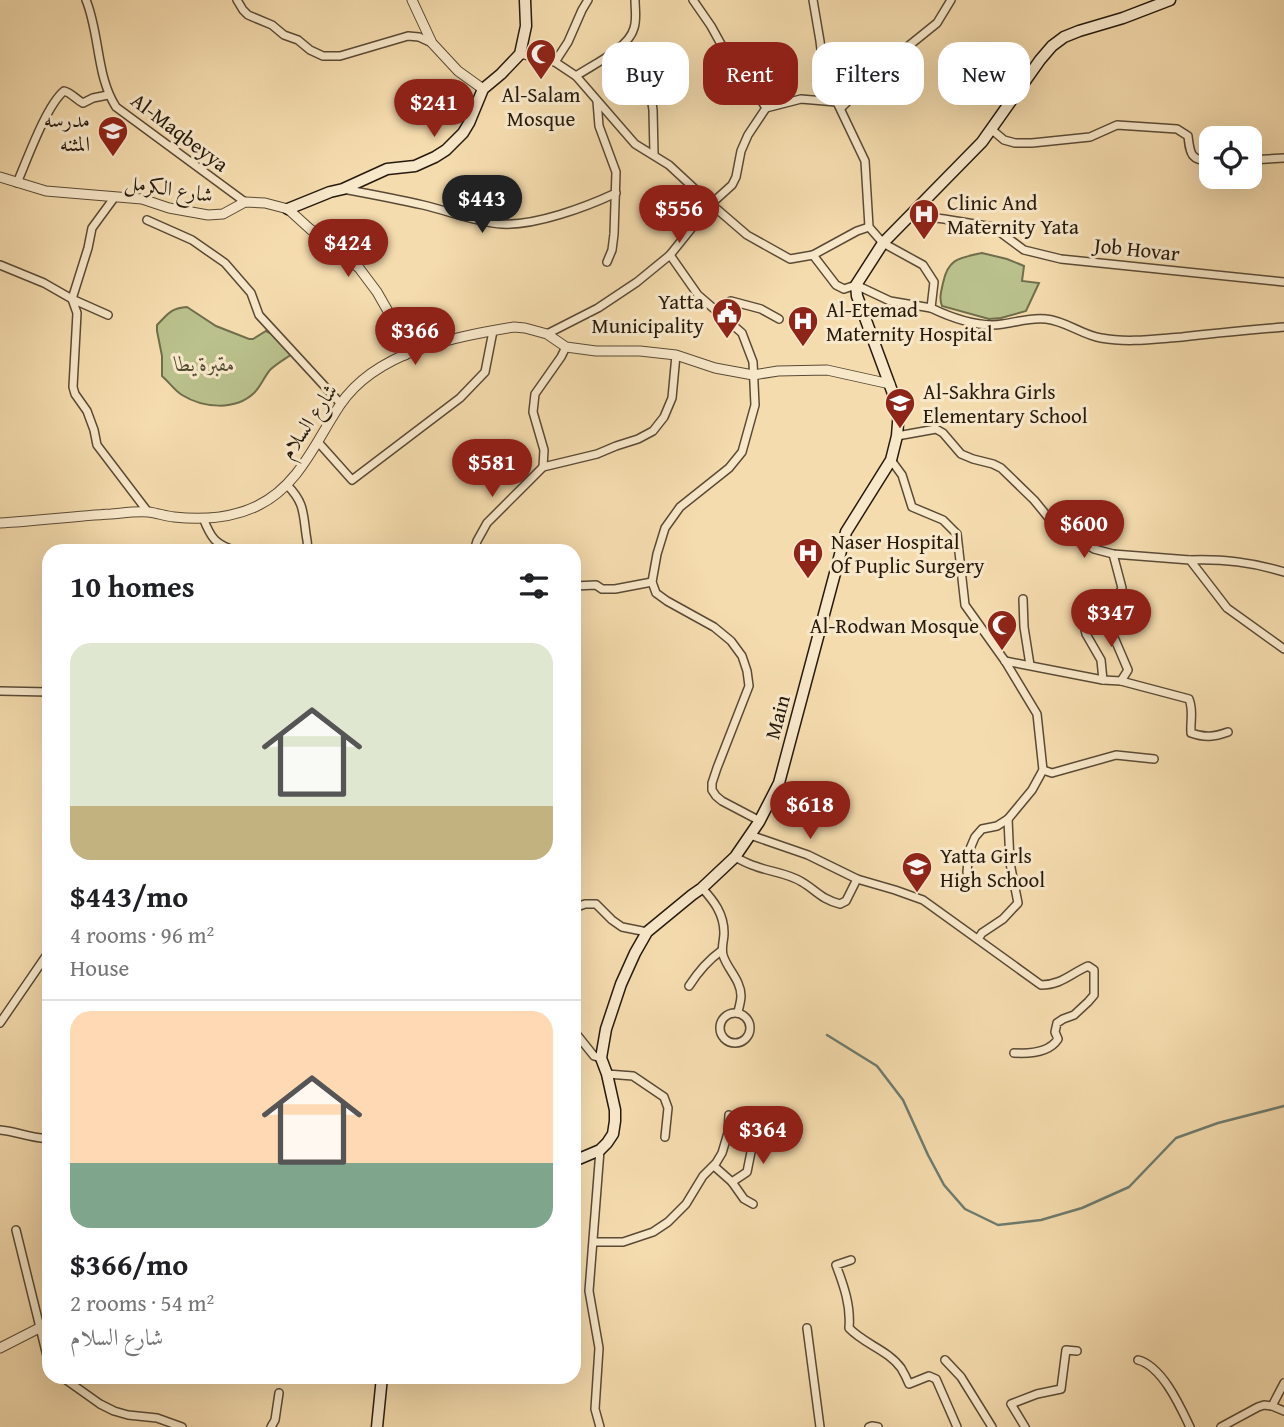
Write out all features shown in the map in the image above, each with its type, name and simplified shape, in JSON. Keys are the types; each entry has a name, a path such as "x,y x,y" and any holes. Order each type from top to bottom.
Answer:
{"main road":[{"path":"288,209 387,169 415,166 446,150 463,133 483,89 520,54 526,26 525,0"},
{"path":"856,285 883,243 982,142 1052,46 1079,31 1124,18 1170,0"},
{"name":"Main","path":"601,1058 606,1029 621,984 647,932 702,888 734,857 760,821 779,783 846,532 891,460 899,411 857,296 856,285"},
{"path":"581,1158 600,1150 613,1133 615,1110 601,1058"},
{"path":"377,1427 381,1384"}],"street":[{"name":"Al-Maqbeyya","path":"86,0 108,95 116,107 245,202"},
{"path":"237,0 248,15 272,25 284,35 298,40 323,56 340,56 408,36 419,37 432,43"},
{"path":"412,0 432,43 458,71 483,89"},
{"path":"555,62 588,0"},
{"path":"627,42 634,30 635,0"},
{"path":"693,0 727,55 766,108"},
{"path":"813,0 820,42"},
{"path":"913,42 937,23 951,0"},
{"path":"520,54 555,62 576,76 635,144 669,165 747,235 790,259 813,255 869,227"},
{"path":"576,76 602,60"},
{"path":"18,183 47,114 58,96 64,91 83,103 108,95"},
{"path":"547,334 598,308 637,282 670,255 711,204 732,185 748,135 766,108 801,99 812,101"},
{"path":"597,101 599,126 616,172 614,234 607,262"},
{"path":"652,105 654,154"},
{"path":"839,105 865,162 869,227 883,243 923,265 934,282 930,308"},
{"path":"991,129 1004,140 1015,143 1090,136 1117,125 1177,129 1188,136 1189,150 1199,159"},
{"path":"1262,159 1284,158"},
{"name":"شارع الكرمل","path":"0,177 46,191 142,199 169,208 208,215 223,214 245,202 265,203 288,209"},
{"path":"343,189 502,224 524,223 557,215 589,206 616,193"},
{"path":"114,198 92,228 72,299 77,317 73,360 74,391 87,411 97,445 148,512"},
{"path":"288,209 359,268 393,320 405,355"},
{"name":"Job Hovar","path":"911,215 993,228 1024,250 1061,259 1284,282"},
{"path":"147,220 197,243 233,271 251,293 258,315 341,404"},
{"path":"670,255 698,295 742,333 753,362 755,405 742,452 729,468 680,507 665,528 652,582 656,593 714,627 731,641 742,656 749,686 717,768 712,790 722,801 760,821"},
{"path":"813,255 836,285 844,289 856,285 890,301 930,308 950,317 981,324 1001,325 1030,319 1048,319 1082,333 1136,341 1284,327"},
{"path":"0,265 44,283 108,315"},
{"path":"715,309 731,301 761,309 779,319"},
{"name":"شارع السلام","path":"0,523 148,512 202,518 238,513 258,506 287,485 341,404 356,386 371,374 426,346 514,327 547,334 566,347 676,355 715,368 753,375 778,371 827,370 890,384"},
{"path":"318,442 352,481 460,398 485,372 493,331"},
{"path":"543,467 544,450 533,412 535,394 566,347"},
{"path":"476,544 487,523 543,467 597,454 653,431 664,417 671,398 676,355"},
{"path":"897,436 936,429 943,432 961,454 993,464 1008,474 1052,522 1094,549 1113,554 1190,561 1220,559 1257,564 1284,572"},
{"path":"891,460 902,475 912,507 943,520 957,534 965,605 1005,661 1037,714 1043,770 1032,790 1008,819 997,826 982,829 975,837 969,850 967,872"},
{"path":"287,485 304,512 309,544"},
{"path":"202,518 209,534 219,544"},
{"path":"1113,554 1122,588 1108,608 1107,621 1128,670 1121,681"},
{"path":"1190,561 1227,608 1284,649"},
{"path":"581,586 596,585 602,589 615,589 652,582"},
{"path":"1023,599 1030,665"},
{"path":"1084,625 1101,660 1104,680"},
{"path":"1005,661 1121,681 1189,699 1193,709 1191,733 1200,737 1213,737 1228,732"},
{"path":"0,691 42,692"},
{"path":"1043,770 1052,773 1115,755 1154,759"},
{"path":"978,939 1018,904 1010,863 1008,819"},
{"path":"750,835 808,855 857,879 923,900 1041,985 1052,985 1088,967 1094,970 1094,995 1074,1015 1057,1023 1055,1032 1058,1039 1054,1046 1026,1054 1014,1053"},
{"path":"734,857 802,881 817,894 840,904 846,901 857,879"},
{"path":"702,888 721,915 724,932 721,951 726,965 738,981 741,993 738,1012"},
{"path":"581,905 596,904 622,927 647,932"},
{"path":"689,986 698,972 721,951"},
{"path":"0,1023 42,962"},
{"path":"738,1012 748,1019 750,1031 744,1041 732,1043 722,1037 719,1025 726,1015 738,1012"},
{"path":"581,1040 594,1056 601,1058"},
{"path":"607,1074 633,1076 664,1097 668,1108 665,1138"},
{"path":"594,1242 623,1242 653,1232 668,1222 686,1204 703,1176 714,1166 722,1153 728,1133 729,1115"},
{"path":"732,1182 747,1172 753,1142 776,1125"},
{"path":"0,1130 42,1139"},
{"path":"600,1150 589,1291 599,1348 595,1409 600,1427"},
{"path":"714,1166 732,1182 744,1199 753,1204"},
{"path":"16,1230 42,1339"},
{"path":"851,1260 836,1265 847,1294 849,1328 856,1336 880,1350 900,1367 909,1384 929,1376 936,1380 957,1427"},
{"path":"0,1348 42,1326"},
{"path":"807,1328 820,1427"},
{"path":"1025,1427 1011,1404 1037,1394 1061,1389 1066,1350 1077,1351"},
{"path":"945,1360 961,1377 992,1427"},
{"path":"1138,1360 1146,1362 1159,1374 1190,1427"},
{"path":"1272,1406 1284,1383"},
{"path":"72,1384 114,1411 157,1418 182,1427"},
{"path":"271,1427 275,1420 279,1393"},
{"path":"1221,1427 1264,1405 1284,1411"},
{"path":"869,1427 878,1427"}],"green space":[{"path":"982,253 1024,266 1022,281 1039,283 1026,311 989,319 942,306 941,292 948,268 956,260"},
{"name":"مقبرة يطا","path":"187,307 216,326 249,339 266,331 274,335 292,354 270,370 254,393 238,403 219,406 190,399 179,393 162,376 162,356 157,331 157,325 170,312"}],"waterway":[{"path":"827,1035 877,1066 903,1100 944,1185 965,1209 998,1225 1041,1220 1082,1208 1129,1187 1176,1138 1218,1123 1284,1106"}],"place":[{"name":"Al-Salam Mosque","path":"541,81"},
{"name":"مدرسه المثنه","path":"113,158"},
{"name":"Clinic And Maternity Yata","path":"924,241"},
{"name":"Yatta Municipality","path":"727,340"},
{"name":"Al-Etemad Maternity Hospital","path":"803,348"},
{"name":"Al-Sakhra Girls Elementary School","path":"900,430"},
{"name":"Naser Hospital Of Puplic Surgery","path":"808,580"},
{"name":"Al-Rodwan Mosque","path":"1002,652"},
{"name":"Yatta Girls High School","path":"917,894"}]}
